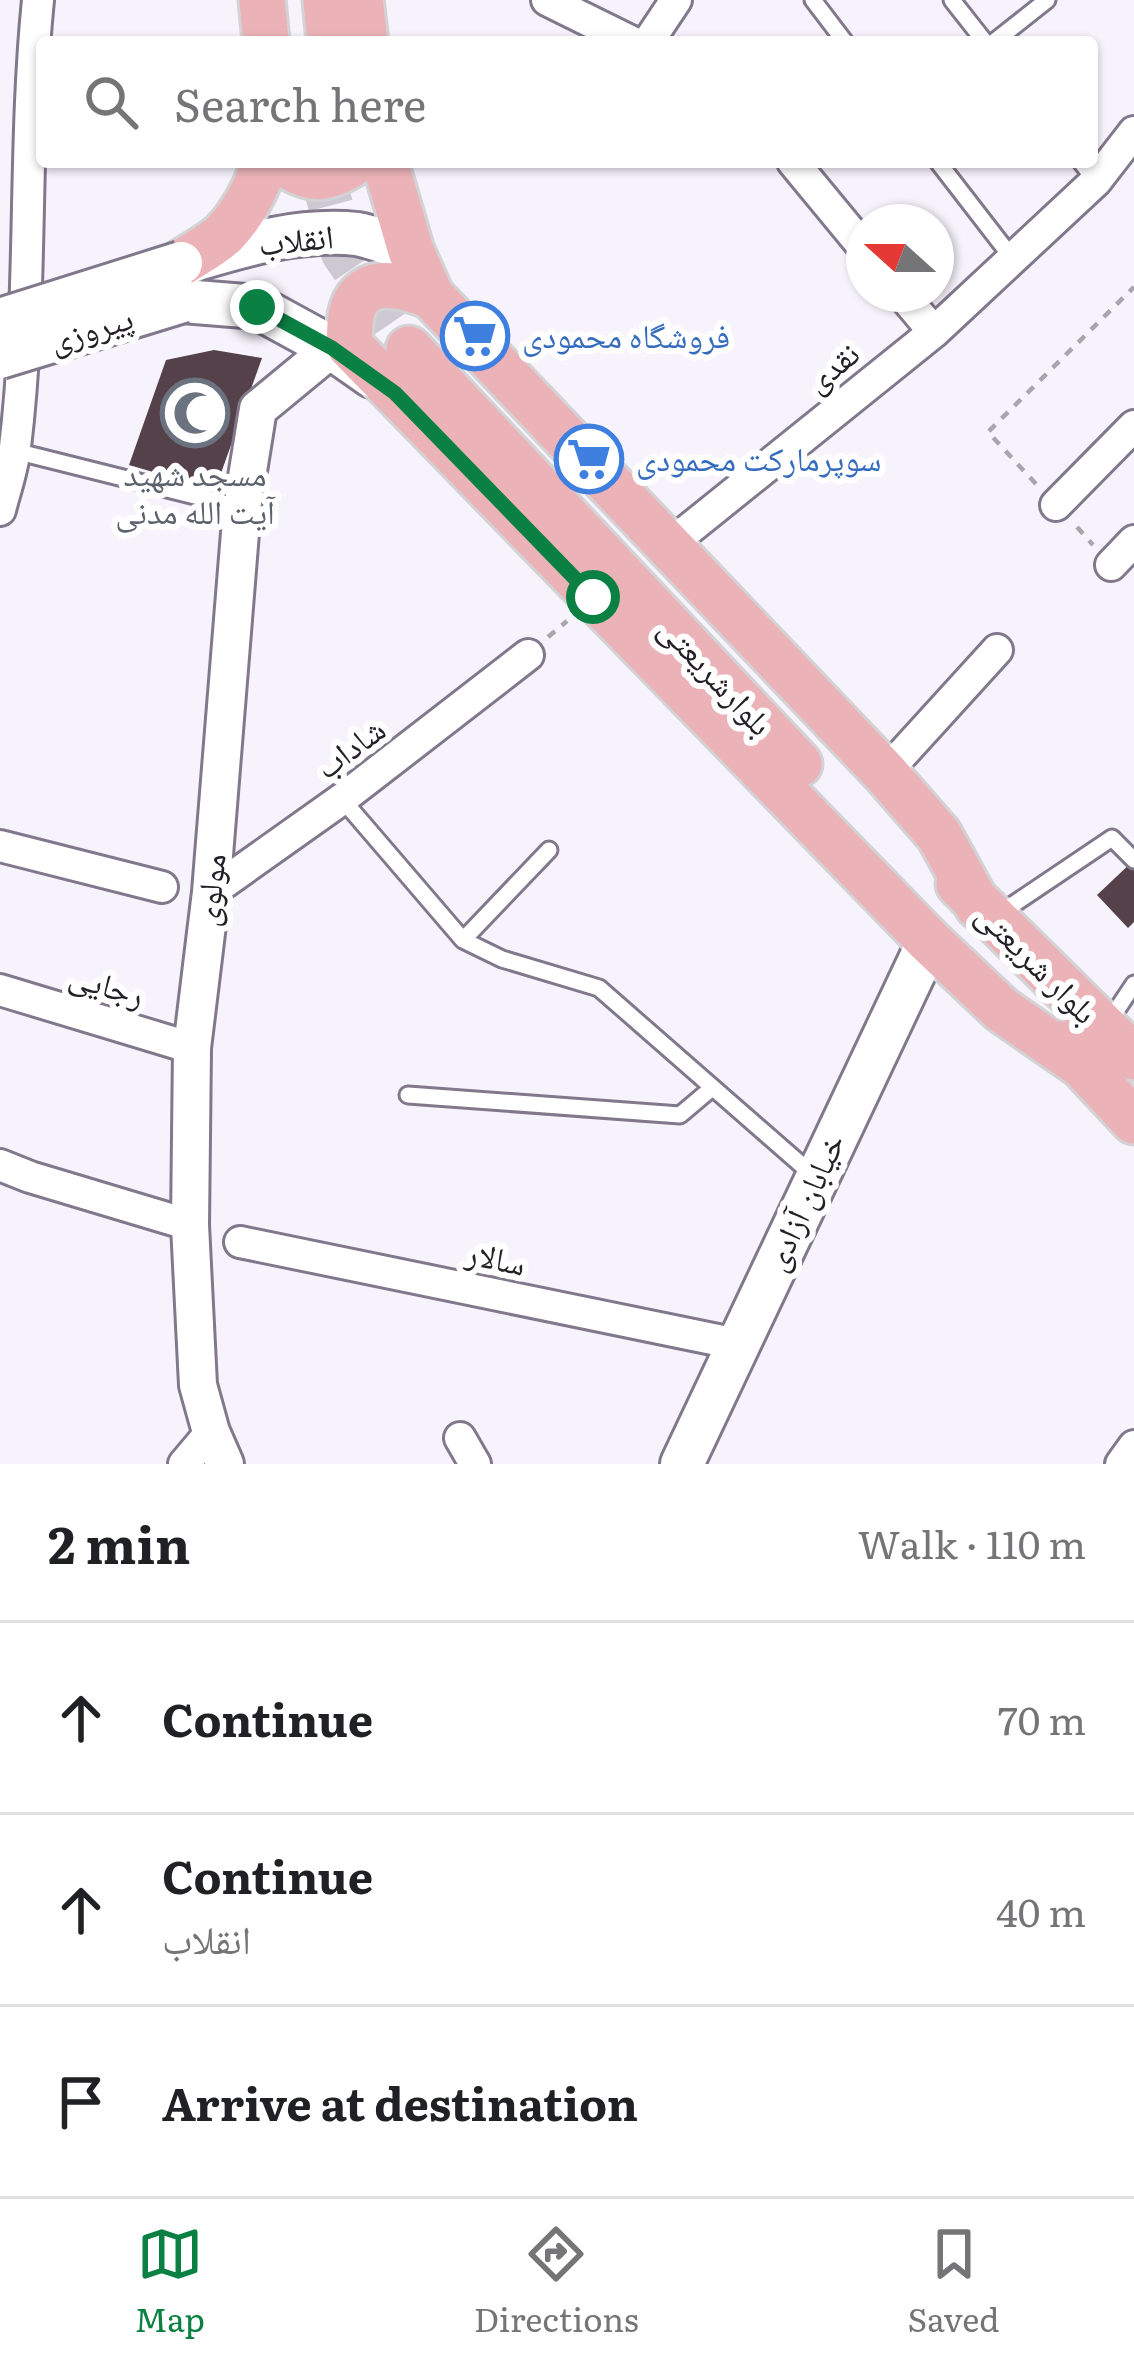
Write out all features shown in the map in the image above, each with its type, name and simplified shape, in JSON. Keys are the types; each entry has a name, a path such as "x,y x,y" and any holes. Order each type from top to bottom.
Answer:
{"main road":[{"path":"262,0 265,36"},
{"path":"297,0 300,36"},
{"path":"326,0 329,36"},
{"path":"360,0 364,36"},
{"path":"182,282 242,210 263,168"},
{"path":"292,168 308,177 332,177 346,168"},
{"path":"387,168 411,251 423,325"},
{"name":"انقلاب","path":"182,282 253,242 303,233 360,235 411,251"},
{"name":"انقلاب","path":"182,282 257,307 332,348 395,393"},
{"name":"پیروزی","path":"0,320 182,282"},
{"name":"پیروزی","path":"0,357 182,282"},
{"path":"981,925 939,836 886,773 668,546 423,325 407,287 376,285 360,295 348,319 350,346 929,940 1002,1010 1107,1051"},
{"name":"بلوارشریعتی","path":"423,325 942,865"},
{"name":"بلوارشریعتی","path":"423,325 981,925"},
{"name":"بلوار شریعتی","path":"942,865 981,925 1107,1051 1134,1120"},
{"name":"خیابان آزادی","path":"682,1464 929,940"}],"street":[{"path":"0,510 15,451 38,0"},
{"path":"548,0 620,36"},
{"path":"652,36 676,0"},
{"name":"نقدی","path":"1098,164 1134,132"},
{"path":"798,168 846,226"},
{"name":"نقدی","path":"668,546 934,332 1013,259 1089,172"},
{"path":"917,312 934,332"},
{"name":"مولوی","path":"218,1448 198,1385 190,1225 193,1048 211,892 242,508 257,410 332,348"},
{"path":"1056,505 1134,426"},
{"path":"1112,565 1134,541"},
{"path":"886,773 997,650"},
{"name":"شاداب","path":"211,892 342,799 528,655"},
{"path":"0,846 163,886"},
{"name":"رجایی","path":"0,990 193,1048"},
{"path":"0,1165 190,1225"},
{"name":"سالار","path":"240,1242 737,1344"},
{"path":"1121,1464 1134,1446"},
{"path":"184,1464 218,1448"}],"lane":[{"path":"813,0 840,36"},
{"path":"952,0 985,36"},
{"path":"998,36 1047,0"},
{"path":"943,168 1013,259"},
{"path":"15,451 242,508"},
{"path":"342,799 463,940 502,959 599,988 815,1178"},
{"path":"981,925 1112,838 1134,860"},
{"path":"463,940 550,850"},
{"path":"1107,1051 1134,984"},
{"path":"408,1095 680,1115 712,1088"}],"path":[{"path":"988,432 1134,286"},
{"path":"528,655 593,597"}],"building":[{"name":"مسجد شهید آیت الله مدنی","path":"214,350 262,358 215,490 129,465 166,360"},
{"path":"1134,860 1134,922 1128,928 1097,895"}],"tunnel":[{"path":"321,168 343,252 409,349"}],"place":[{"name":"فروشگاه محمودی","path":"475,336"},
{"name":"مسجد شهید آیت الله مدنی","path":"195,413"},
{"name":"سوپرمارکت محمودی","path":"589,459"}],"route":[{"path":"257,307 332,348 395,393 593,597"}]}
